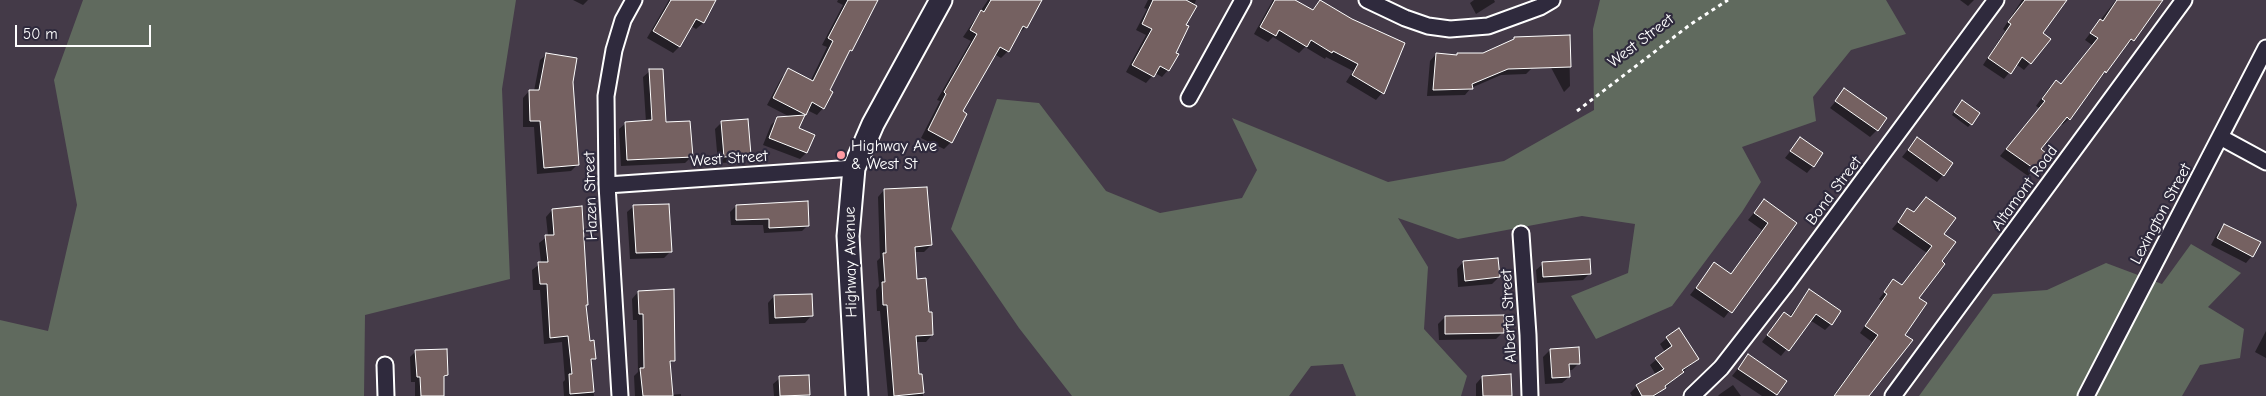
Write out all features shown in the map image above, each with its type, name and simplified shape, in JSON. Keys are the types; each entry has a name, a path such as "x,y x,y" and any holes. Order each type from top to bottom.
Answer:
{"main road":[{"name":"Highway Avenue","path":"857,396 848,236 854,168 873,124 941,0"}],"street":[{"name":"Hazen Street","path":"620,396 607,185 606,96 614,50 623,20 634,0"},
{"path":"1189,98 1243,0"},
{"path":"1367,0 1405,18 1450,29 1488,26 1540,7 1552,0"},
{"name":"Bond Street","path":"1692,396 1721,368 1784,287 1996,0"},
{"name":"Altamont Road","path":"1893,396 2184,0"},
{"name":"Lexington Street","path":"2086,396 2266,48"},
{"path":"2220,137 2266,162"},
{"name":"West Street","path":"607,185 854,168"},
{"name":"Alberta Street","path":"1521,234 1530,396"},
{"path":"385,365 386,396"}],"path":[{"name":"West Street","path":"1577,111 1691,24 1728,0"}],"green space":[{"path":"83,0 516,0 502,89 510,279 365,315 364,396 0,396 0,320 48,331 77,205 54,80"},
{"path":"1600,0 1886,0 1906,34 1851,50 1813,97 1816,121 1742,147 1761,182 1742,212 1672,306 1596,339 1571,296 1628,273 1635,224 1582,216 1458,239 1398,218 1428,267 1424,329 1467,376 1461,396 1356,396 1343,364 1311,366 1289,396 1072,396 1019,328 951,229 997,99 1039,103 1106,191 1160,213 1242,198 1257,170 1232,118 1388,182 1504,161 1594,110 1593,29"},
{"path":"2191,244 2241,273 2208,307 2244,329 2240,358 2200,365 2182,396 1919,396 1993,294 2047,290 2106,263 2162,284"}],"building":[{"path":"671,0 716,0 704,23 696,19 680,47 653,31"},
{"path":"848,0 878,0 830,90 833,92 824,109 812,102 806,115 773,98 788,68 813,81 833,41 828,38"},
{"path":"991,0 1042,0 1027,28 1023,26 1009,52 1000,47 963,111 967,114 952,143 928,130 946,94 944,92 977,34 970,30 981,10 984,12"},
{"path":"1153,0 1186,0 1197,6 1186,25 1189,26 1176,53 1179,54 1169,71 1160,66 1154,77 1132,65 1152,29 1142,24"},
{"path":"1275,0 1295,0 1313,10 1320,0 1352,19 1405,43 1384,94 1352,75 1358,64 1333,51 1332,53 1311,40 1307,47 1279,30 1276,36 1260,27"},
{"path":"2025,0 2067,0 2043,33 2051,39 2031,64 2022,57 2011,74 1988,58 2011,24 2008,22"},
{"path":"2117,0 2163,0 2134,41 2131,39 2106,73 2105,71 2070,120 2067,117 2041,149 2047,154 2036,170 2006,149 2045,101 2042,99 2056,80 2061,84 2098,38 2090,33 2100,19 2103,21"},
{"path":"1570,35 1571,67 1508,69 1472,84 1473,89 1433,90 1436,53 1457,55 1457,53 1483,53 1514,39 1514,37"},
{"path":"546,53 577,58 573,82 579,165 544,168 540,121 530,121 529,90 539,90"},
{"path":"649,69 663,69 666,122 690,121 693,157 627,160 625,122 652,120"},
{"path":"1844,88 1887,118 1878,131 1835,101"},
{"path":"1962,100 1980,113 1972,125 1954,112"},
{"path":"805,115 799,128 815,135 807,153 769,138 777,117"},
{"path":"748,119 751,155 724,157 721,121"},
{"path":"1800,137 1823,153 1814,167 1790,151"},
{"path":"1917,137 1953,163 1944,176 1908,150"},
{"path":"927,187 932,245 915,247 917,279 926,278 929,312 932,312 933,335 916,336 919,374 922,374 924,393 894,396 887,305 883,305 882,282 885,282 883,253 886,253 884,189"},
{"path":"1926,197 1956,218 1944,234 1956,242 1942,261 1945,264 1919,298 1927,303 1905,335 1913,340 1869,396 1834,396 1878,335 1865,326 1887,294 1884,292 1893,279 1902,285 1932,246 1898,222 1907,208 1914,212"},
{"path":"1764,199 1797,223 1732,313 1696,288 1714,262 1731,274 1768,223 1754,213"},
{"path":"808,201 809,226 769,228 769,219 736,220 736,205"},
{"path":"669,204 672,252 636,253 633,205"},
{"path":"582,206 588,305 586,305 590,341 594,340 596,359 591,359 594,392 570,394 569,374 572,374 568,336 550,338 547,284 540,284 538,262 548,262 545,235 554,235 552,209"},
{"path":"2224,224 2261,242 2253,257 2217,238"},
{"path":"1498,258 1500,277 1465,281 1463,261"},
{"path":"1590,259 1591,274 1543,277 1542,262"},
{"path":"674,289 675,361 670,361 673,396 643,396 640,368 644,368 643,314 639,314 638,291"},
{"path":"1809,289 1841,311 1832,325 1816,314 1789,351 1767,335 1784,312 1791,317"},
{"path":"812,294 813,316 775,318 774,295"},
{"path":"1504,315 1504,333 1445,334 1445,316"},
{"path":"1679,328 1699,359 1682,370 1684,372 1665,386 1666,388 1653,396 1642,396 1636,385 1664,369 1655,358 1672,346 1666,337"},
{"path":"1579,347 1580,364 1569,364 1570,377 1552,378 1550,349"},
{"path":"447,349 448,375 444,376 444,396 421,396 420,377 417,377 415,350"},
{"path":"1748,354 1787,381 1777,395 1738,369"},
{"path":"1511,374 1512,396 1483,396 1482,376"},
{"path":"809,375 810,395 780,396 779,376"}],"place":[{"name":"Highway Ave & West St","path":"841,155"}]}
